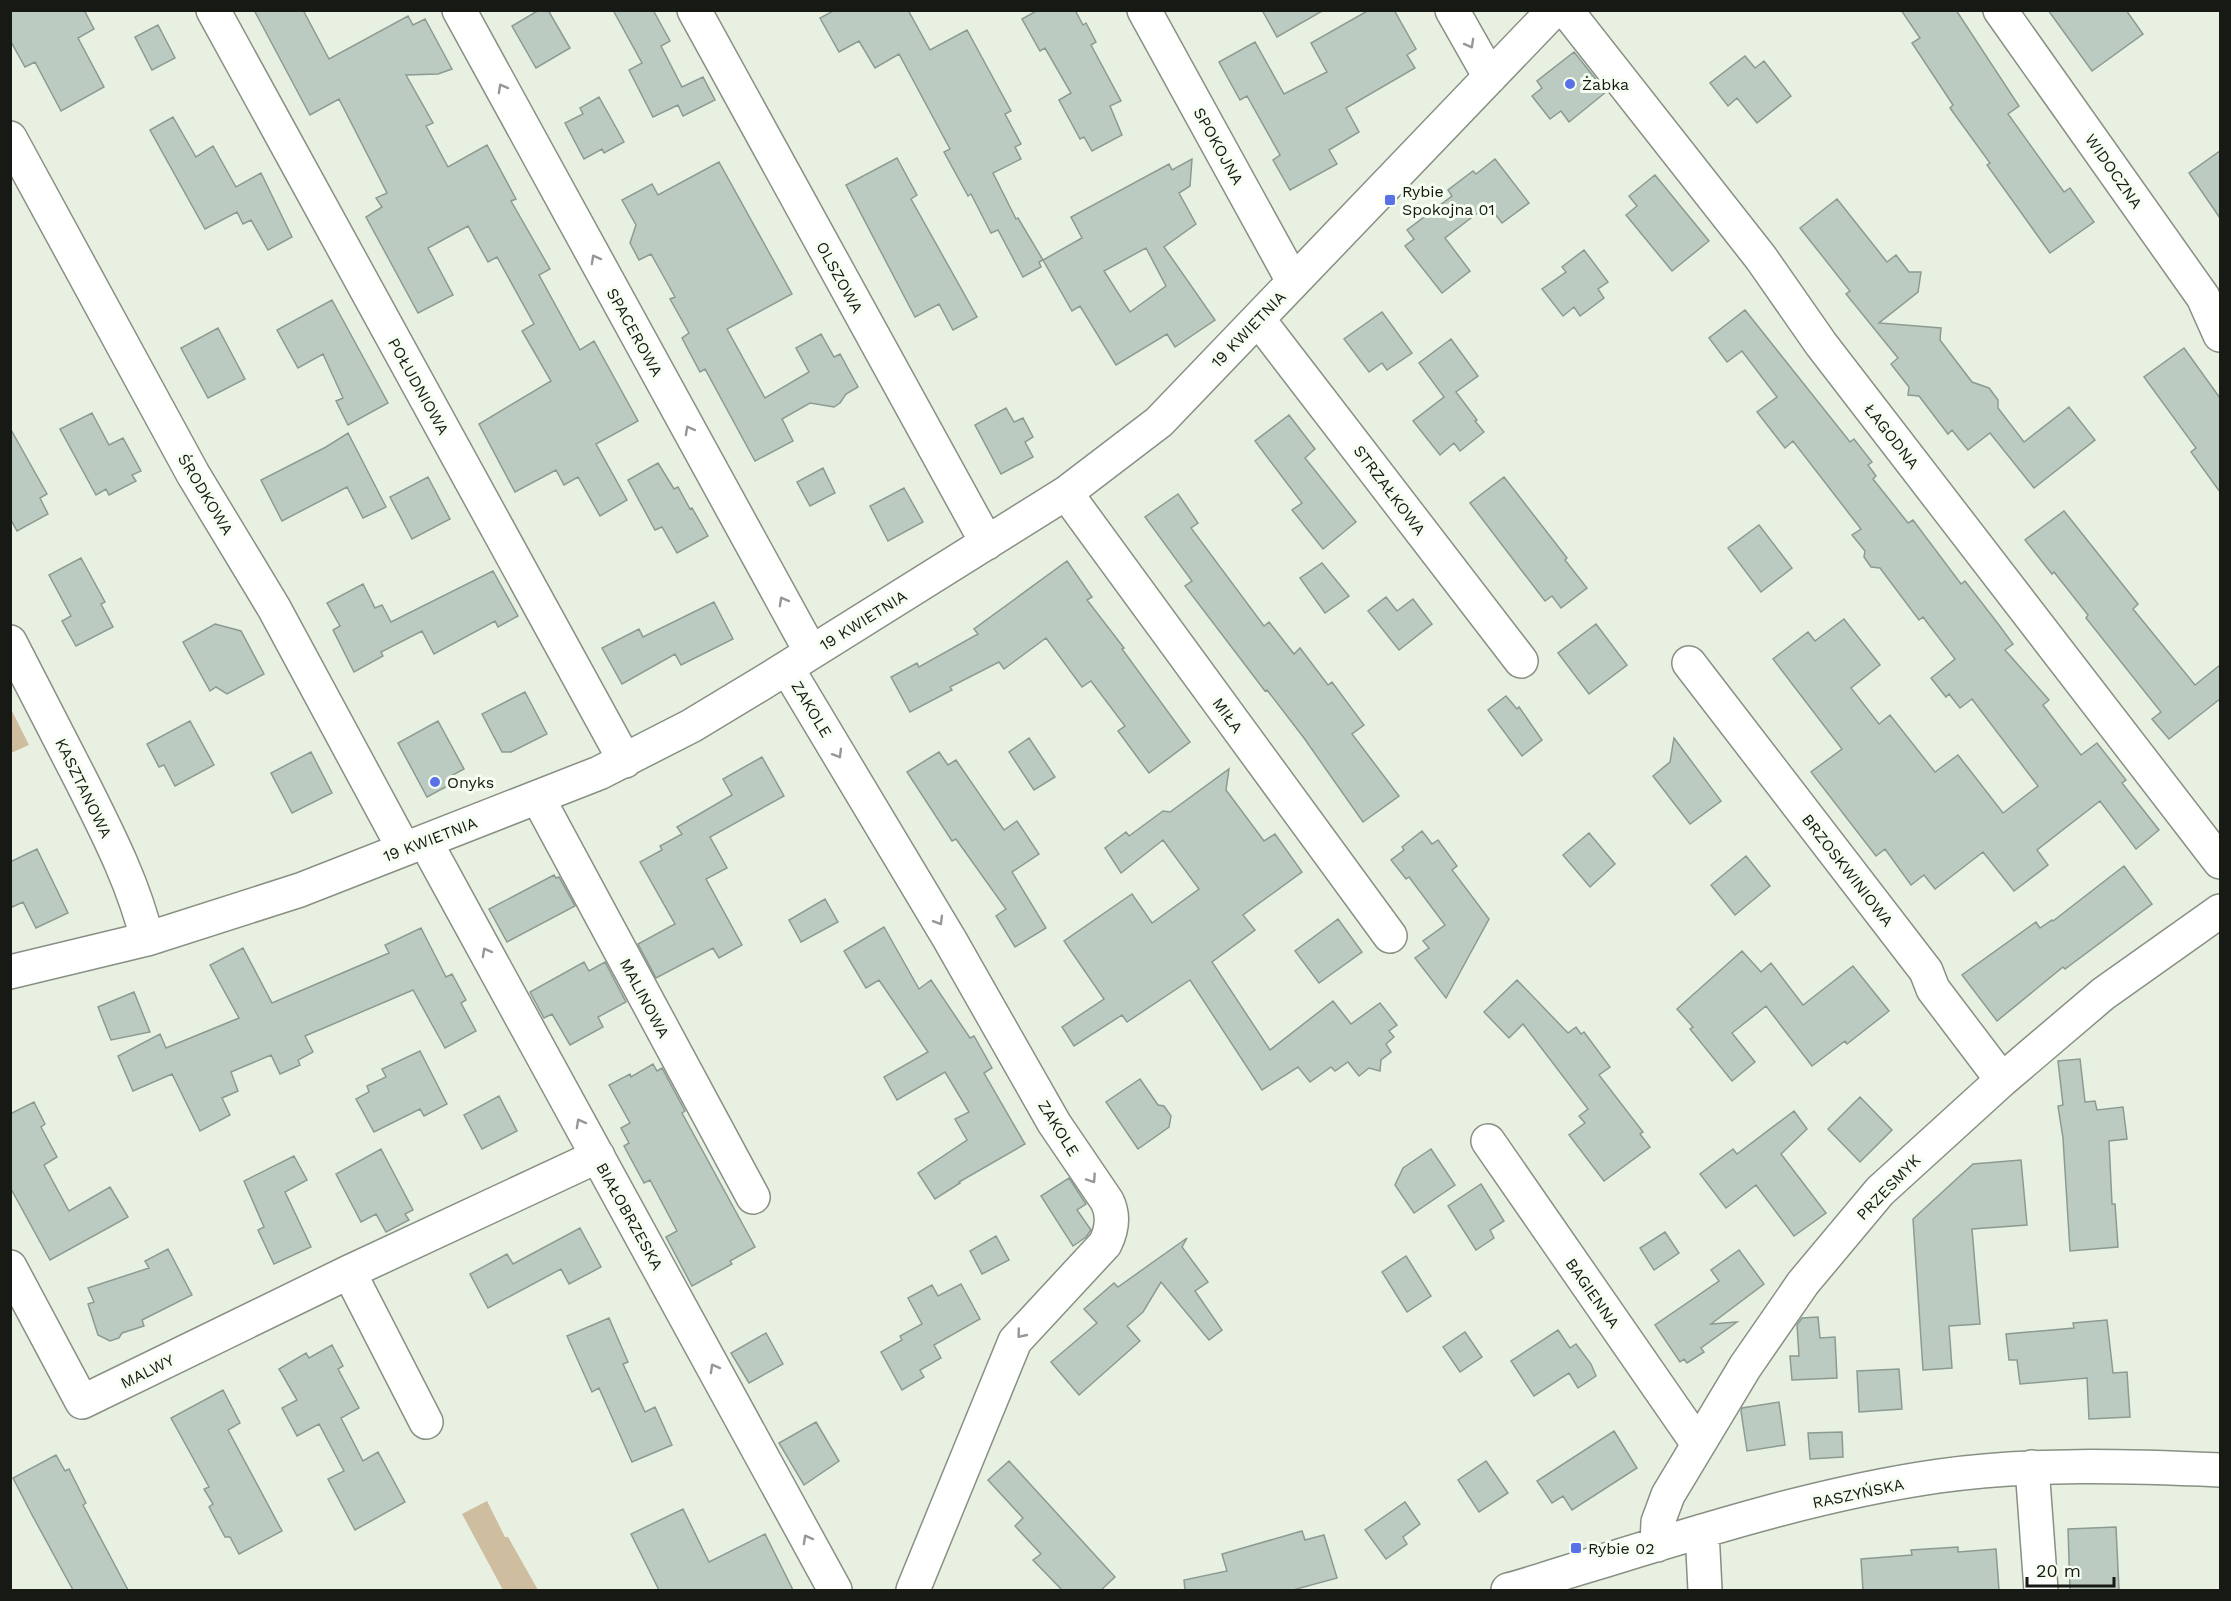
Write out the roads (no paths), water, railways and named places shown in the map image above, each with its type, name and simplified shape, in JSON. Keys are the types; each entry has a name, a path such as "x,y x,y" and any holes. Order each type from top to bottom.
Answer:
{"street":[{"name":"POŁUDNIOWA","path":"213,10 625,761"},
{"name":"SPACEROWA","path":"459,10 799,660"},
{"name":"OLSZOWA","path":"694,10 987,543"},
{"name":"SPOKOJNA","path":"1144,10 1293,281"},
{"path":"1452,10 1490,76"},
{"name":"19 KWIETNIA","path":"10,972 147,939 300,890 538,798 625,761 691,726 987,543 1066,493 1159,422 1554,10"},
{"name":"ŁAGODNA","path":"1566,10 1761,258 1821,344 2220,861"},
{"name":"WIDOCZNA","path":"2000,10 2204,297 2220,335"},
{"name":"ŚRODKOWA","path":"10,138 193,474 414,845"},
{"name":"STRZAŁKOWA","path":"1258,319 1521,661"},
{"name":"MIŁA","path":"1066,493 1390,936"},
{"name":"KASZTANOWA","path":"10,642 118,857 139,908 147,939"},
{"name":"ZAKOLE","path":"799,660 950,940 1054,1123 1111,1210 1111,1230 1105,1244 1015,1341 913,1590"},
{"name":"BRZOSKWINIOWA","path":"1689,663 1926,971 1933,989 2002,1080"},
{"name":"MALINOWA","path":"538,798 753,1197"},
{"name":"BIAŁOBRZESKA","path":"414,845 598,1156 835,1590"},
{"name":"PRZESMYK","path":"1657,1545 1658,1522 1668,1495 1745,1367 1803,1283 1880,1191 2002,1080 2103,994 2220,911"},
{"name":"BAGIENNA","path":"1488,1141 1698,1444"},
{"name":"MALWY","path":"10,1267 82,1402 349,1272 598,1156"},
{"path":"349,1272 426,1422"},
{"path":"2032,1467 2041,1590"},
{"name":"RASZYŃSKA","path":"1513,1590 1702,1531 1844,1494 1938,1476 2032,1467 2145,1467 2220,1470"},
{"path":"1702,1531 1705,1590"}],"place":[{"name":"Żabka","path":"1570,84"},
{"name":"Rybie Spokojna 01","path":"1390,200"},
{"name":"Onyks","path":"435,782"},
{"name":"Rybie 02","path":"1576,1548"}]}
